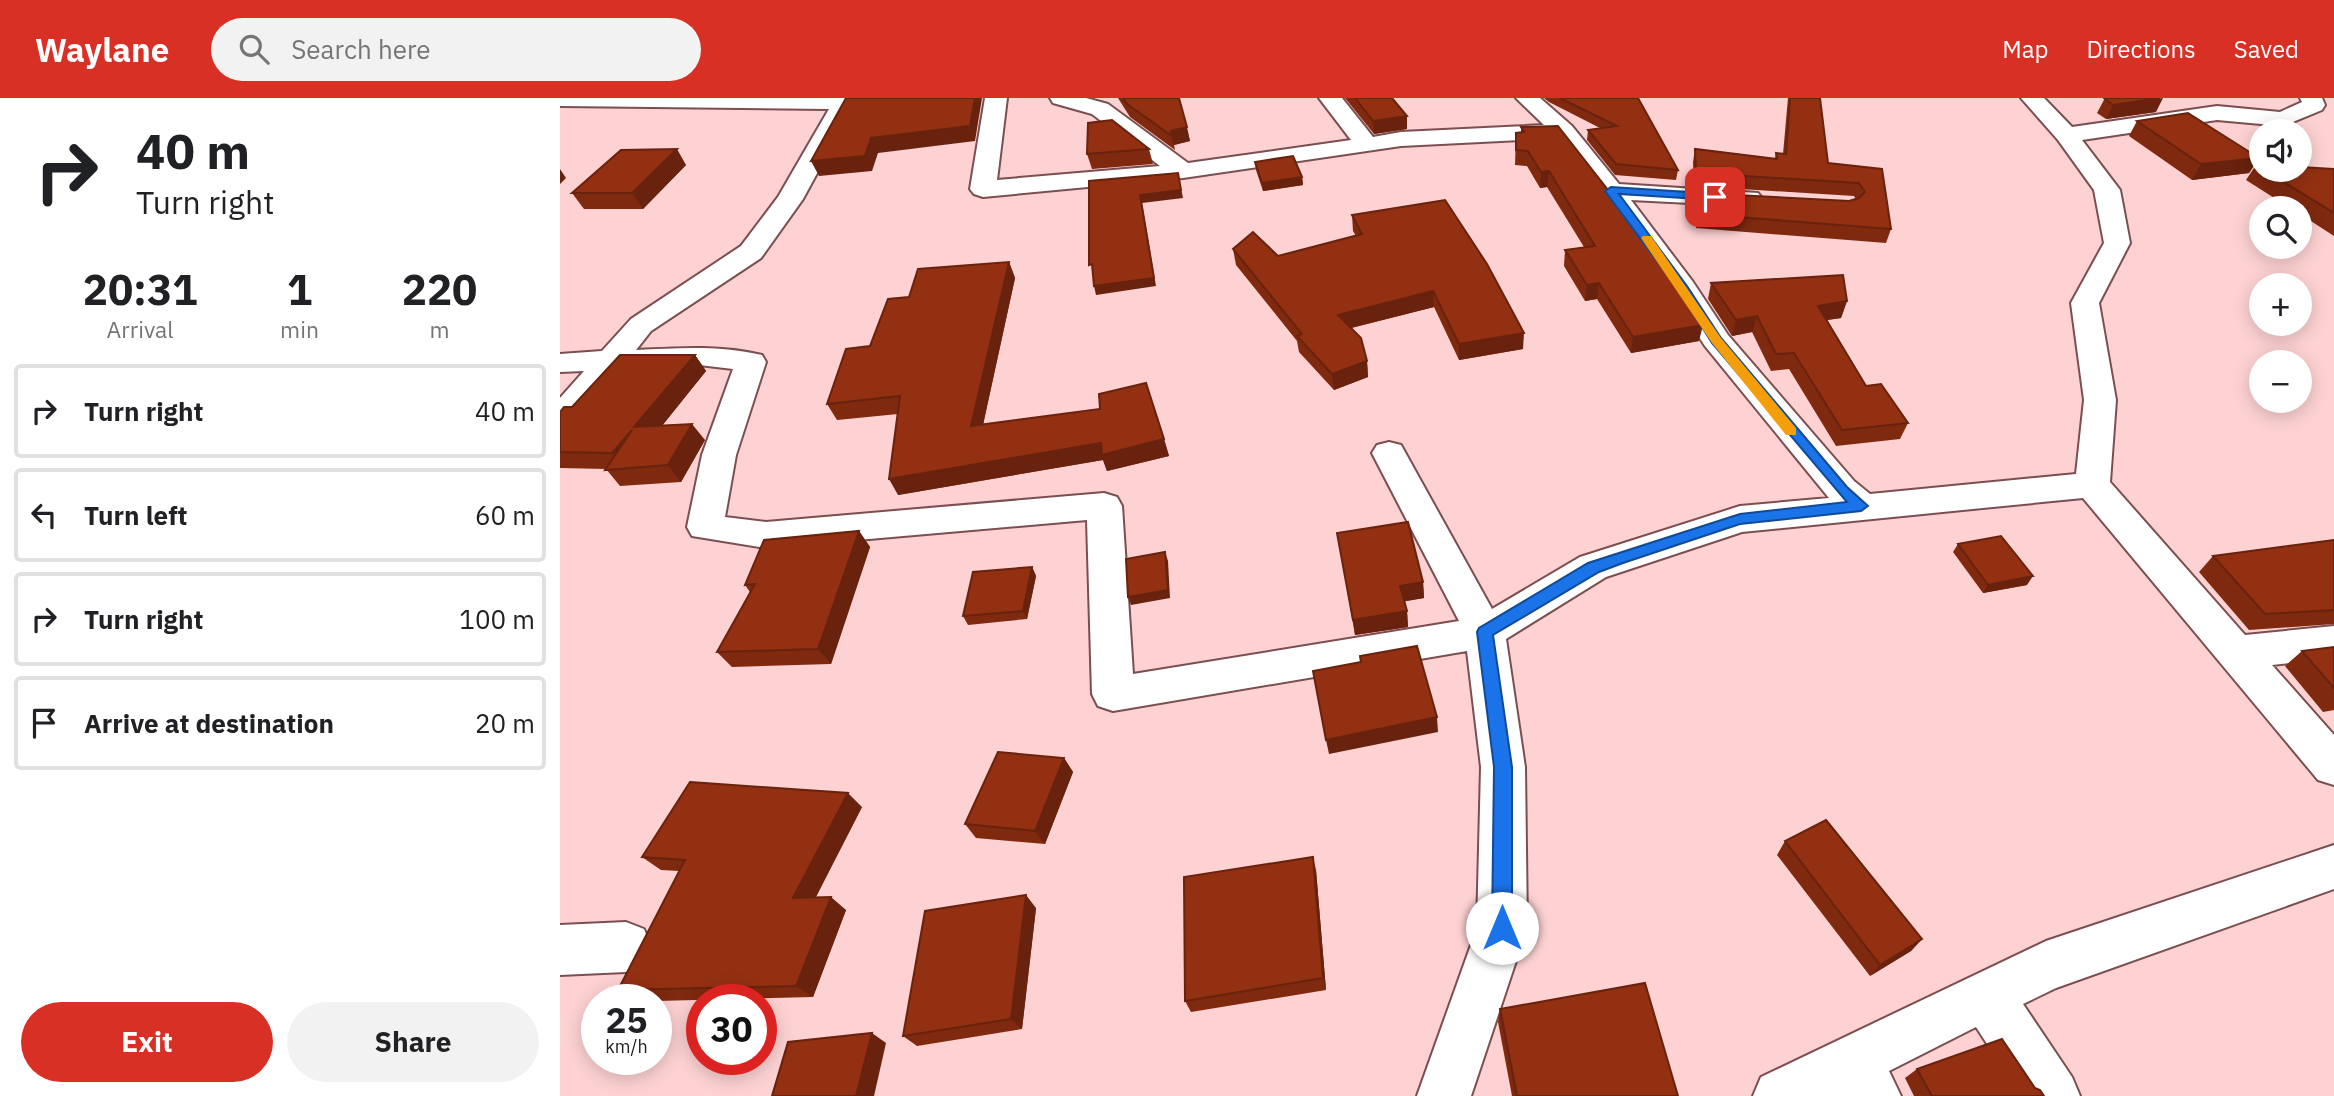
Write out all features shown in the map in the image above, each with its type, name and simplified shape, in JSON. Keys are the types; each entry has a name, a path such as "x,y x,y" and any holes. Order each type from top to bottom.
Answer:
{"street":[{"path":"560,99 845,103 964,98"},
{"path":"996,98 983,190 1183,171 1401,139 1564,131"},
{"path":"1061,98 1100,109 1183,171"},
{"path":"1330,98 1367,145"},
{"path":"1527,98 1564,131 1683,288 1717,340 1833,480 1861,506"},
{"path":"2032,98 2066,135 2107,190 2117,243 2085,303 2100,400 2092,485 2334,766"},
{"path":"2066,135 2157,111 2283,119 2314,105 2311,98"},
{"path":"560,419 641,326 751,253 790,200 815,150 845,103"},
{"path":"1611,191 1776,200"},
{"path":"560,363 699,356 751,362 719,455 705,527 766,535 1104,506 1113,694 1485,632 1593,568 1740,519 2092,485"},
{"path":"1389,453 1485,632 1503,767 1502,928 1444,1096"},
{"path":"2238,652 2334,642"},
{"path":"1780,1096 1863,1079 1986,996 2046,966 2334,867"},
{"path":"560,950 626,947"},
{"path":"1986,996 2053,1096"}],"building":[{"path":"846,98 975,98 970,126 871,138 865,156 811,161"},
{"path":"1123,98 1179,98 1187,127 1171,131 1172,136 1127,104"},
{"path":"1355,98 1392,98 1407,116 1373,121"},
{"path":"1560,98 1638,98 1678,170 1616,164 1588,130 1617,126"},
{"path":"1790,98 1820,98 1828,163 1882,169 1891,229 1698,214 1697,193 1849,201 1859,198 1865,192 1859,183 1696,173 1695,149 1777,159 1776,153 1786,154"},
{"path":"2104,98 2160,98 2113,105"},
{"path":"2188,113 2249,152 2249,159 2201,164 2137,121"},
{"path":"1112,120 1149,149 1087,154 1088,123"},
{"path":"1558,126 1630,218 1703,325 1633,337 1599,283 1587,285 1565,250 1595,246 1549,171 1541,172 1528,151 1516,150 1516,133 1524,132 1521,127"},
{"path":"677,149 632,193 572,193 621,150"},
{"path":"1293,156 1302,177 1262,183 1255,162"},
{"path":"2312,168 2334,169 2334,213 2312,199 2312,196 2306,196 2284,182 2312,182"},
{"path":"1178,173 1181,190 1140,195 1154,278 1094,286 1092,264 1089,265 1089,181"},
{"path":"1445,200 1487,264 1524,333 1459,344 1433,291 1338,315 1361,338 1367,361 1332,374 1297,336 1302,334 1233,249 1253,232 1278,256 1362,234 1352,215"},
{"path":"1009,262 971,426 1100,409 1099,394 1146,383 1164,439 1102,455 1101,443 889,479 900,396 827,404 846,349 870,346 888,299 909,297 918,269"},
{"path":"1843,275 1847,301 1818,306 1866,386 1881,384 1908,423 1842,430 1794,353 1776,354 1757,316 1736,320 1711,283"},
{"path":"620,355 695,355 634,427 692,424 668,465 605,470 632,430 612,453 560,452 560,412 564,407 572,407"},
{"path":"1408,522 1423,582 1400,586 1407,611 1353,620 1337,533"},
{"path":"859,531 818,649 717,652 755,584 745,585 764,540"},
{"path":"2001,536 2033,576 1988,585 1958,544"},
{"path":"2334,540 2334,610 2265,614 2213,556"},
{"path":"1165,552 1168,590 1128,597 1126,559"},
{"path":"1032,567 1023,611 963,616 973,572"},
{"path":"1417,646 1437,717 1326,740 1313,671 1361,662 1360,656"},
{"path":"2334,647 2334,688 2302,651"},
{"path":"998,752 1064,758 1035,831 965,824"},
{"path":"690,782 848,793 793,898 831,897 796,986 686,984 686,988 672,989 672,984 621,984 685,860 642,857"},
{"path":"1826,820 1922,939 1880,965 1785,841"},
{"path":"1313,857 1323,978 1185,1001 1184,877"},
{"path":"1026,895 1011,1019 903,1036 925,911"},
{"path":"1645,983 1678,1096 1517,1096 1500,1009"},
{"path":"872,1033 856,1096 772,1096 788,1042"},
{"path":"2002,1039 2035,1088 2044,1096 1932,1096 1917,1069"}],"slow traffic":[{"path":"1647,238 1717,340 1791,431"}],"route":[{"path":"1502,928 1503,767 1485,632 1593,568 1617,559 1740,519 1861,506 1842,490 1770,407 1717,340 1683,288 1611,191 1715,197"}]}
